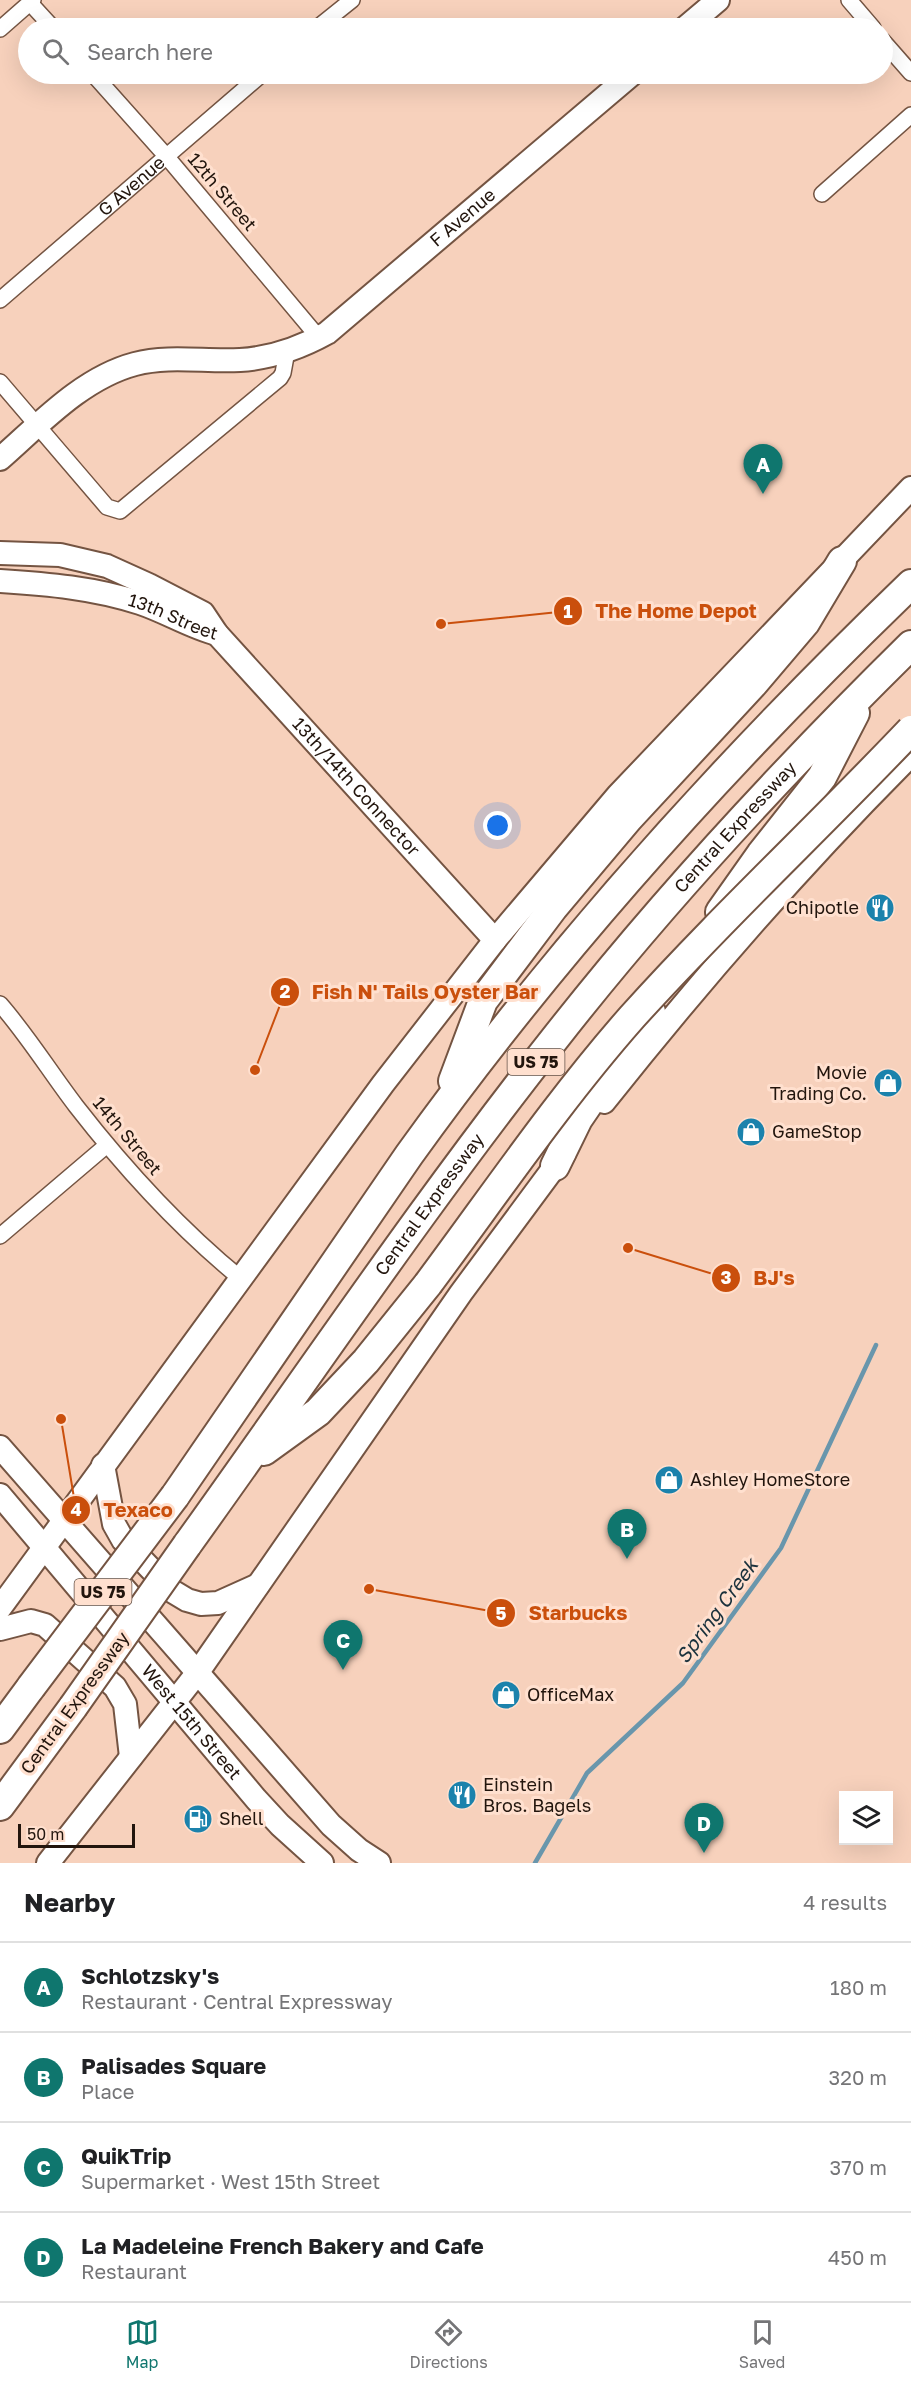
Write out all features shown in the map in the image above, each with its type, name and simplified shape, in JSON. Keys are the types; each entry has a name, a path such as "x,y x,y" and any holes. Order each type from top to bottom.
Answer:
{"highway":[{"path":"444,1106 483,1001 552,908 805,623 842,561"},
{"name":"US 75","path":"3,1723 175,1496 444,1106 543,980 654,849 796,698 911,584"},
{"name":"Central Expressway","path":"0,1806 446,1183 557,1035 707,858 866,689 911,645"},
{"path":"555,1166 578,1119 614,1064 761,854 822,777 866,689"},
{"path":"245,1465 318,1412 366,1361 428,1284 541,1130 631,1018 694,950 911,730"}],"main road":[{"path":"697,18 718,0"},
{"name":"F Avenue","path":"37,426 92,383 134,364 171,359 240,360 287,351 319,338 345,320 620,84"},
{"path":"0,459 37,426"},
{"path":"0,1608 383,1084 495,940 618,795 911,488"},
{"name":"13th Street","path":"0,553 60,555 107,566 203,613 217,634"},
{"name":"13th Street","path":"0,581 48,584 96,592 141,604 196,629 217,634"},
{"name":"13th/14th Connector","path":"217,634 495,940"},
{"path":"48,1863 198,1672 461,1293 555,1166 683,1004 837,832 911,754"},
{"name":"West 15th Street","path":"0,1447 331,1825 355,1856 379,1863"},
{"path":"103,1465 114,1524 123,1540 172,1592 201,1604 218,1603 260,1584"},
{"name":"West 15th Street","path":"0,1495 280,1825 321,1863"},
{"path":"0,1629 31,1620 45,1626 115,1687 125,1704 131,1757"}],"street":[{"path":"330,18 352,0"},
{"path":"849,0 864,18"},
{"path":"0,29 31,1 45,18"},
{"path":"893,53 911,73"},
{"name":"12th Street","path":"102,84 319,338"},
{"name":"G Avenue","path":"0,300 250,84"},
{"path":"822,194 911,115"},
{"path":"0,382 107,507 116,512 124,510 280,378 287,351"},
{"name":"14th Street","path":"0,1004 18,1024 75,1105 107,1145 196,1242 240,1278"},
{"path":"0,1236 107,1145"}],"waterway":[{"name":"Spring Creek","path":"535,1863 587,1773 683,1683 781,1548 876,1345"}],"place":[{"name":"Schlotzsky's","path":"763,494"},
{"name":"The Home Depot","path":"441,624"},
{"name":"Chipotle","path":"880,908"},
{"name":"Fish N' Tails Oyster Bar","path":"255,1070"},
{"name":"Movie Trading Co.","path":"888,1083"},
{"name":"GameStop","path":"751,1132"},
{"name":"BJ's","path":"628,1248"},
{"name":"Texaco","path":"61,1419"},
{"name":"Ashley HomeStore","path":"669,1480"},
{"name":"Palisades Square","path":"627,1559"},
{"name":"Starbucks","path":"369,1589"},
{"name":"QuikTrip","path":"343,1670"},
{"name":"OfficeMax","path":"506,1695"},
{"name":"Einstein Bros. Bagels","path":"462,1795"},
{"name":"Shell","path":"198,1819"},
{"name":"La Madeleine French Bakery and Cafe","path":"704,1853"}]}
